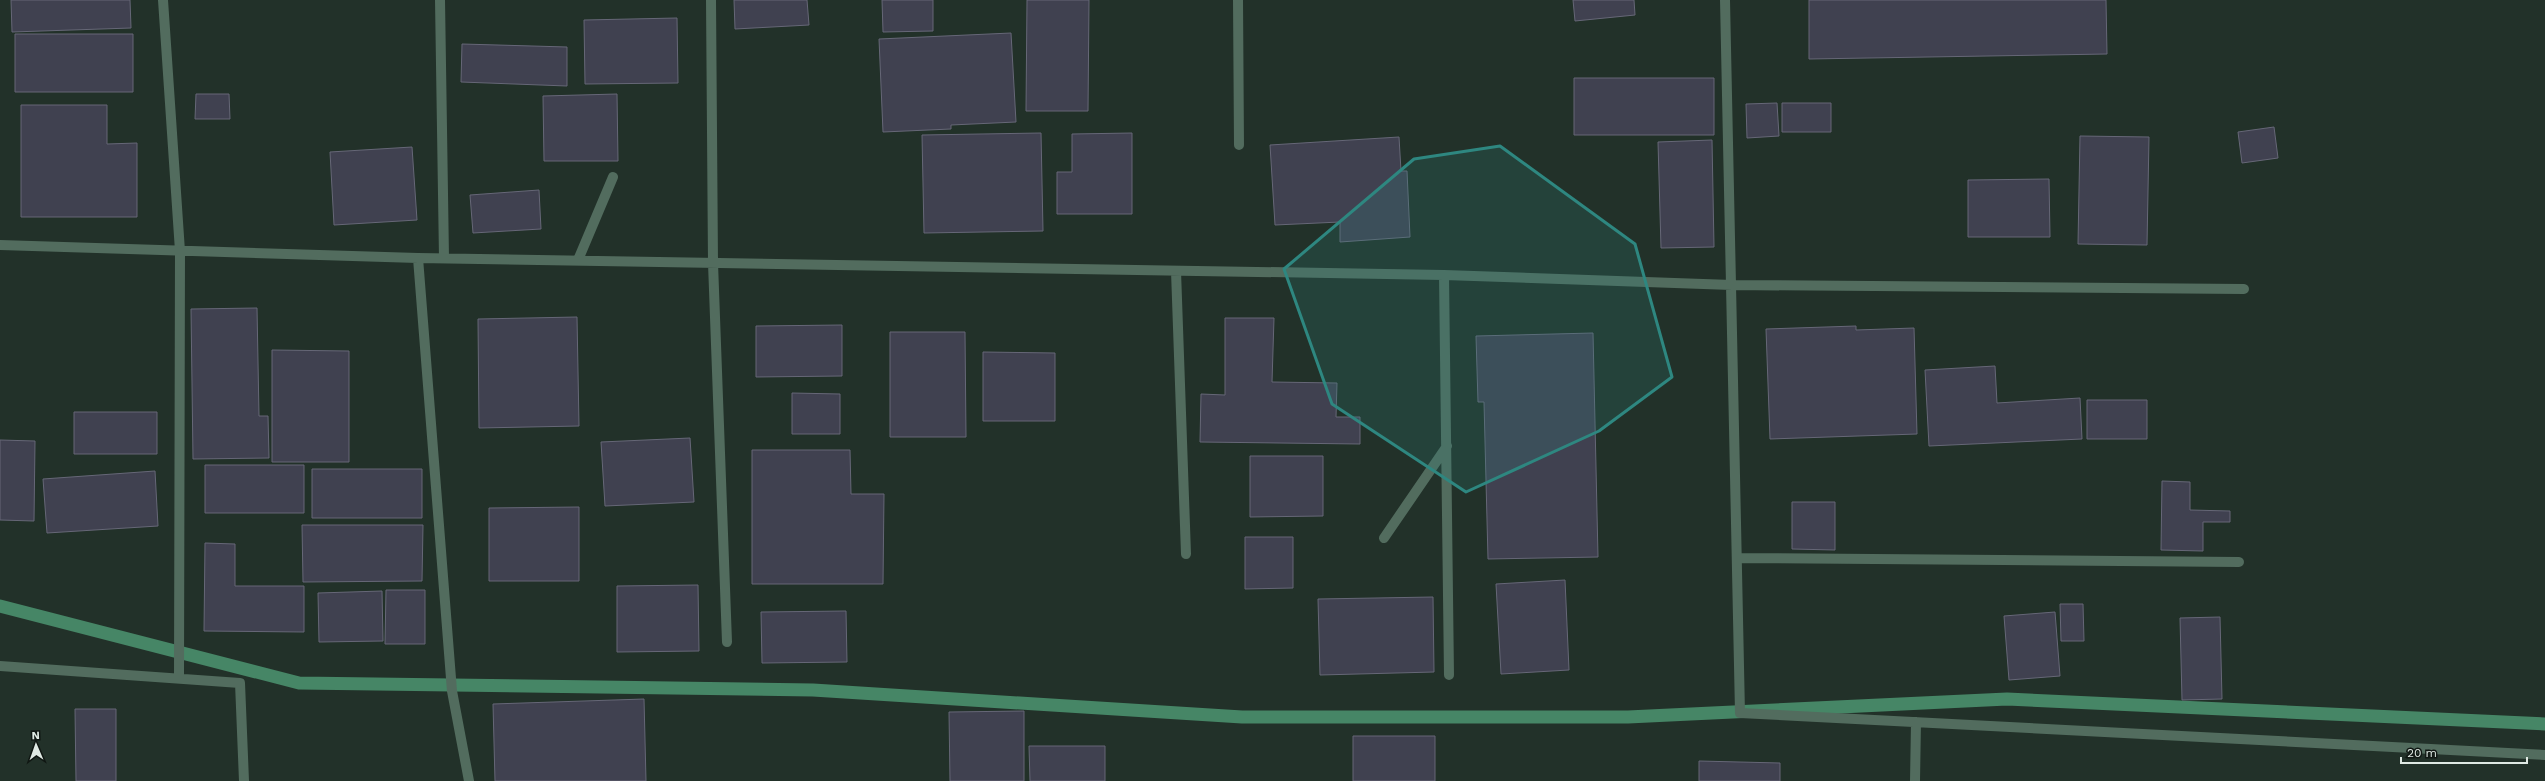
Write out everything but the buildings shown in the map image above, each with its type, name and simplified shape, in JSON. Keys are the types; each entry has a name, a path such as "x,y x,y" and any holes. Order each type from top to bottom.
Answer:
{"street":[{"path":"163,0 180,251 179,675"},
{"path":"440,0 444,258"},
{"path":"711,0 713,263 727,642"},
{"path":"1238,0 1239,145"},
{"path":"1725,0 1740,712 2545,755"},
{"path":"578,260 613,177"},
{"path":"0,245 418,258 1444,275 1732,285 2244,289"},
{"path":"418,258 449,665 452,691 469,781"},
{"path":"1176,271 1186,554"},
{"path":"1444,275 1449,675"},
{"path":"1384,538 1447,446"},
{"path":"1737,558 2240,562"},
{"path":"0,666 179,675 240,683 244,781"},
{"path":"1915,781 1916,722"}],"highlighted area":[{"path":"1500,146 1635,244 1672,377 1599,431 1466,492 1332,404 1284,269 1414,159"}],"waterway":[{"path":"0,606 299,683 813,690 1242,717 1628,717 2007,699 2545,724"}]}
